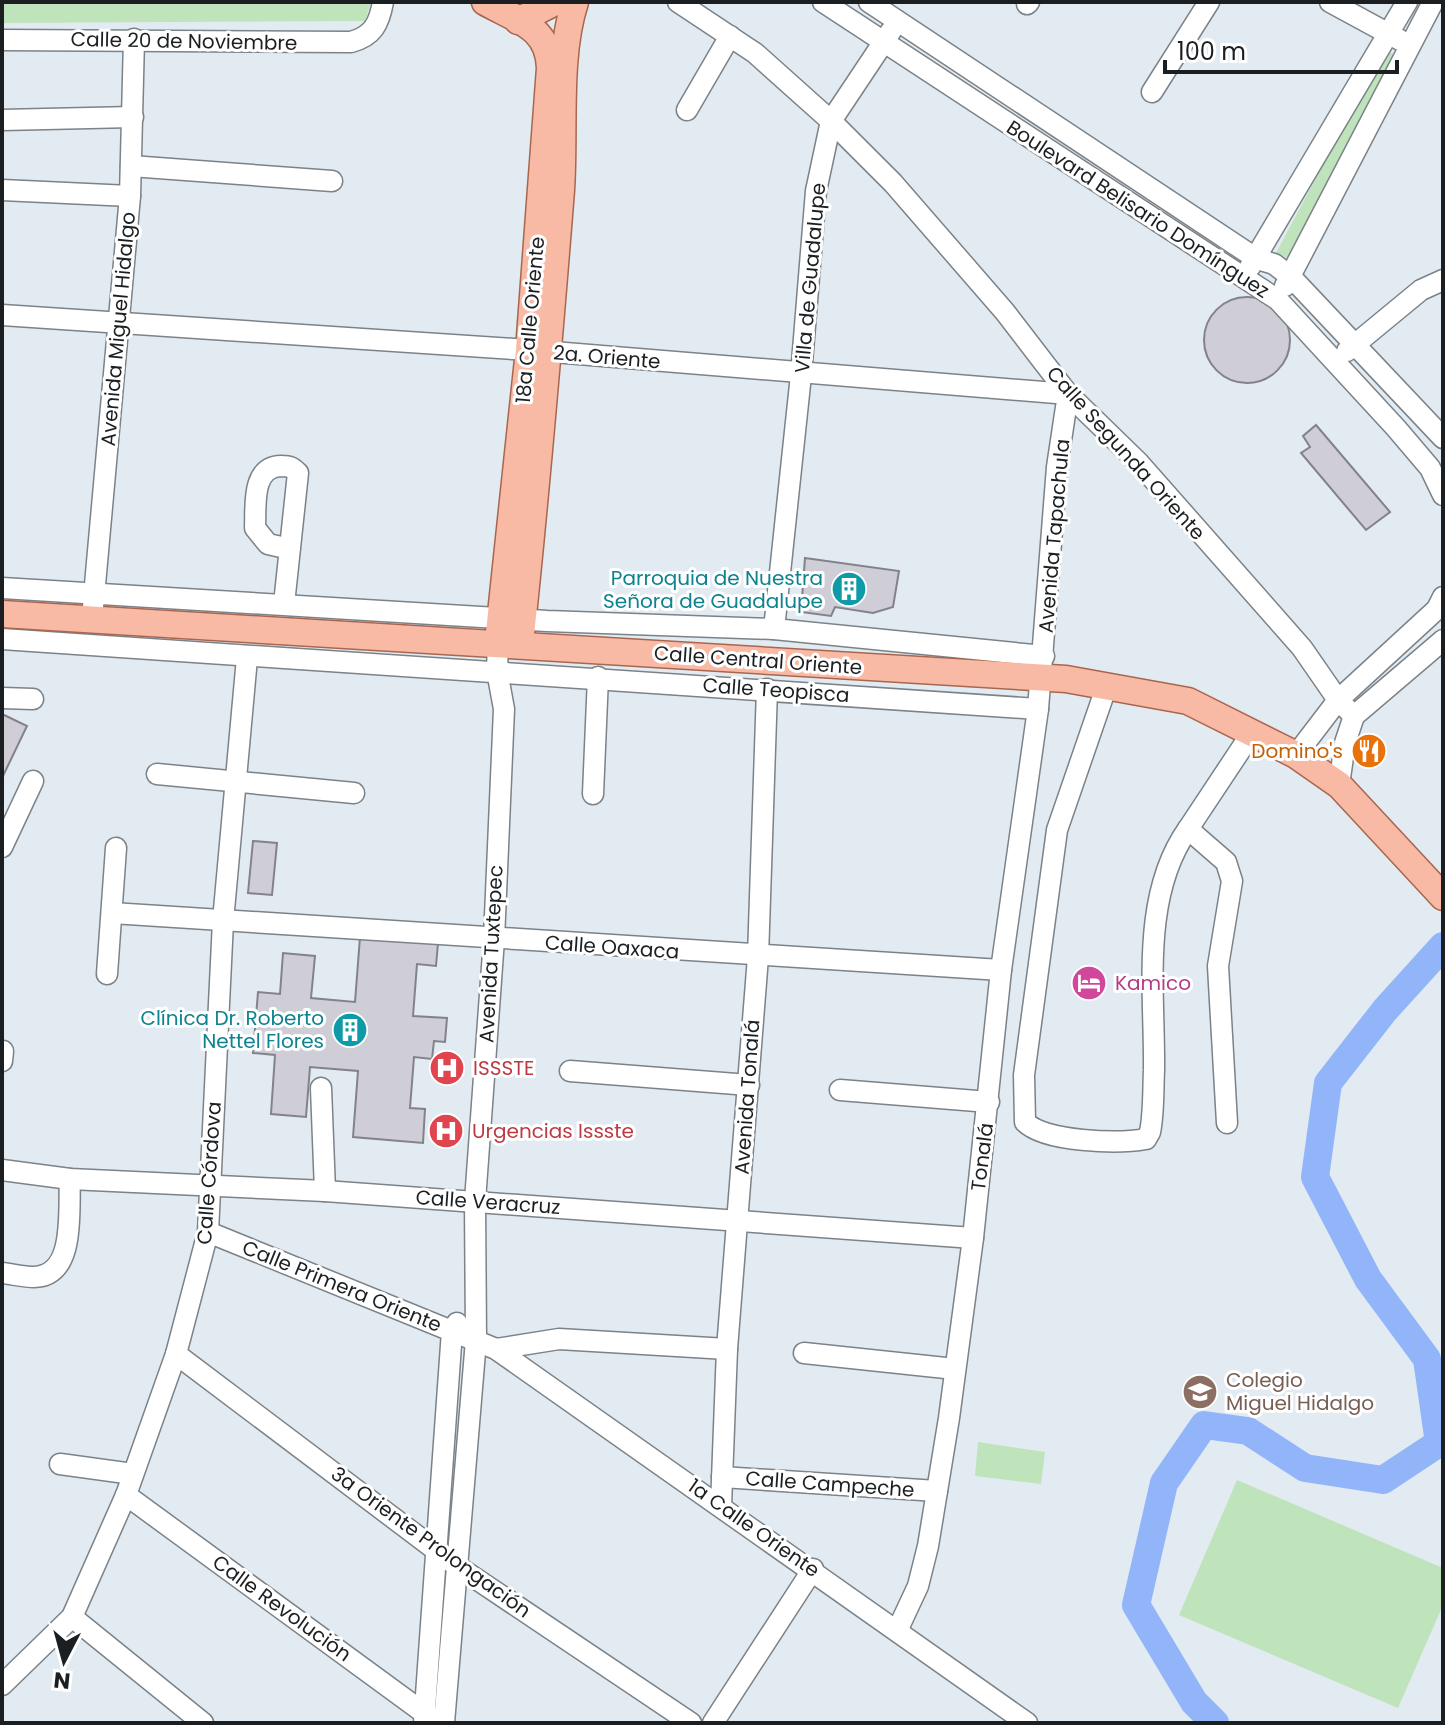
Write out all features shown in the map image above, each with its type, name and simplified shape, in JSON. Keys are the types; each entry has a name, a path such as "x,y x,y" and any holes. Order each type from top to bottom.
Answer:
{"main road":[{"name":"18a Calle Oriente","path":"485,2 542,36 550,59 539,351"},
{"path":"518,21 555,2"},
{"name":"18a Calle Oriente","path":"510,631 564,141 566,56 575,2"},
{"name":"Calle Central Oriente","path":"2,614 510,631 1042,667 1107,685 1188,701 1296,755 1339,785 1443,897"}],"street":[{"name":"Calle 20 de Noviembre","path":"2,40 323,43 366,38 375,29 383,2"},
{"path":"678,2 730,36 831,121 898,21"},
{"name":"Boulevard Belisario Domínguez","path":"823,2 1278,300 1430,468 1443,495"},
{"name":"Boulevard Belisario Domínguez","path":"869,2 1257,259 1274,264 1291,277 1443,438"},
{"path":"1152,92 1209,2"},
{"path":"1330,2 1411,47"},
{"path":"1242,278 1257,259 1407,2"},
{"path":"1278,300 1433,2"},
{"path":"687,110 730,36"},
{"name":"Avenida Miguel Hidalgo","path":"92,618 130,196 134,39"},
{"path":"2,120 133,117"},
{"name":"Villa de Guadalupe","path":"774,629 801,375 816,191 831,121"},
{"name":"Calle Segunda Oriente","path":"831,121 893,183 954,253 1068,394 1159,486 1302,648 1338,700 1354,716"},
{"path":"131,166 332,181"},
{"path":"2,190 130,196"},
{"path":"1336,363 1354,343 1421,290 1443,280"},
{"name":"2a. Oriente","path":"2,315 119,320 539,351 801,375 1068,394"},
{"name":"Avenida Tapachula","path":"1042,667 1057,467 1068,394"},
{"path":"1396,428 1417,410"},
{"path":"284,604 290,549"},
{"path":"2,588 284,604 510,631 774,629 1042,667"},
{"path":"1296,755 1338,700 1427,618 1443,597"},
{"name":"18a Calle Oriente","path":"506,671 510,631"},
{"name":"Calle Teopisca","path":"2,639 247,658 506,671 1038,709"},
{"path":"1339,785 1345,743 1354,716 1443,640"},
{"name":"Calle Córdova","path":"2,1685 72,1617 126,1495 176,1354 208,1232 223,921 247,658"},
{"name":"Tonalá","path":"897,1631 918,1586 937,1491 973,1238 1001,970 1042,667"},
{"name":"Avenida Tuxtepec","path":"444,1723 476,1340 475,1201 494,939 506,671"},
{"path":"593,794 598,677"},
{"path":"1107,685 1057,830 1024,1075 1025,1122 1034,1131 1103,1141 1146,1139 1150,1132 1154,936 1168,868 1175,847 1253,731"},
{"name":"Avenida Tonalá","path":"721,1506 727,1349 758,957 767,689"},
{"path":"2,698 33,699"},
{"path":"157,774 354,793"},
{"path":"2,847 33,781"},
{"path":"1188,829 1226,862 1232,881 1218,966 1227,1123"},
{"path":"107,974 116,848"},
{"name":"Calle Oaxaca","path":"112,913 758,957 1001,970"},
{"path":"570,1071 749,1085"},
{"path":"321,1088 325,1191"},
{"path":"840,1090 989,1102"},
{"name":"Calle Veracruz","path":"2,1170 70,1179 325,1191 973,1238"},
{"path":"2,1273 36,1277 52,1273 59,1265 66,1248 70,1179"},
{"name":"Calle Primera Oriente","path":"208,1232 476,1340"},
{"path":"429,1720 436,1551 452,1331 474,1295"},
{"path":"496,1349 559,1339 727,1349"},
{"name":"1a Calle Oriente","path":"476,1340 496,1349 813,1569 1027,1723"},
{"path":"804,1353 955,1369"},
{"name":"3a Oriente Prolongación","path":"176,1354 436,1551 691,1723"},
{"path":"60,1464 133,1474"},
{"name":"Calle Campeche","path":"722,1477 937,1491"},
{"name":"Calle Revolución","path":"126,1495 429,1720"},
{"path":"713,1723 813,1569"},
{"path":"72,1617 195,1720"}],"green space":[{"path":"2,2 371,2 365,21 2,23"},
{"path":"1385,49 1399,58 1296,262 1276,253"},
{"path":"978,1442 1045,1452 1041,1484 975,1476"},
{"path":"1237,1480 1443,1568 1443,1605 1398,1708 1179,1615"}],"building":[{"path":"1239,297 1255,297 1278,309 1287,323 1290,340 1287,357 1278,371 1255,383 1239,383 1223,376 1211,364 1204,348 1204,332 1211,316 1223,304"},
{"path":"1316,425 1390,512 1366,530 1301,453 1310,447 1303,436"},
{"name":"Parroquia de Nuestra Señora de Guadalupe","path":"805,558 899,571 893,607 873,613 835,607 831,616 801,612"},
{"path":"2,714 27,726 2,778"},
{"path":"253,841 277,843 272,895 248,893"},
{"name":"Clínica Dr. Roberto Nettel Flores","path":"360,937 438,943 436,966 417,964 413,1016 447,1018 445,1042 434,1041 432,1059 414,1057 410,1108 425,1109 423,1143 353,1137 358,1071 310,1067 306,1117 271,1114 275,1055 253,1053 258,992 280,994 283,953 315,956 311,998 355,1002"}],"waterway":[{"path":"1215,1723 1194,1702 1136,1605 1164,1483 1204,1425 1248,1431 1305,1468 1383,1480 1439,1443 1427,1359 1368,1279 1315,1177 1328,1083 1385,1010 1443,946"}],"place":[{"name":"Parroquia de Nuestra Señora de Guadalupe","path":"849,589"},
{"name":"Domino's","path":"1369,751"},
{"name":"Kamico","path":"1089,983"},
{"name":"Clínica Dr. Roberto Nettel Flores","path":"350,1030"},
{"name":"ISSSTE","path":"447,1068"},
{"name":"Urgencias Issste","path":"446,1131"},
{"name":"Colegio Miguel Hidalgo","path":"1200,1392"}]}
